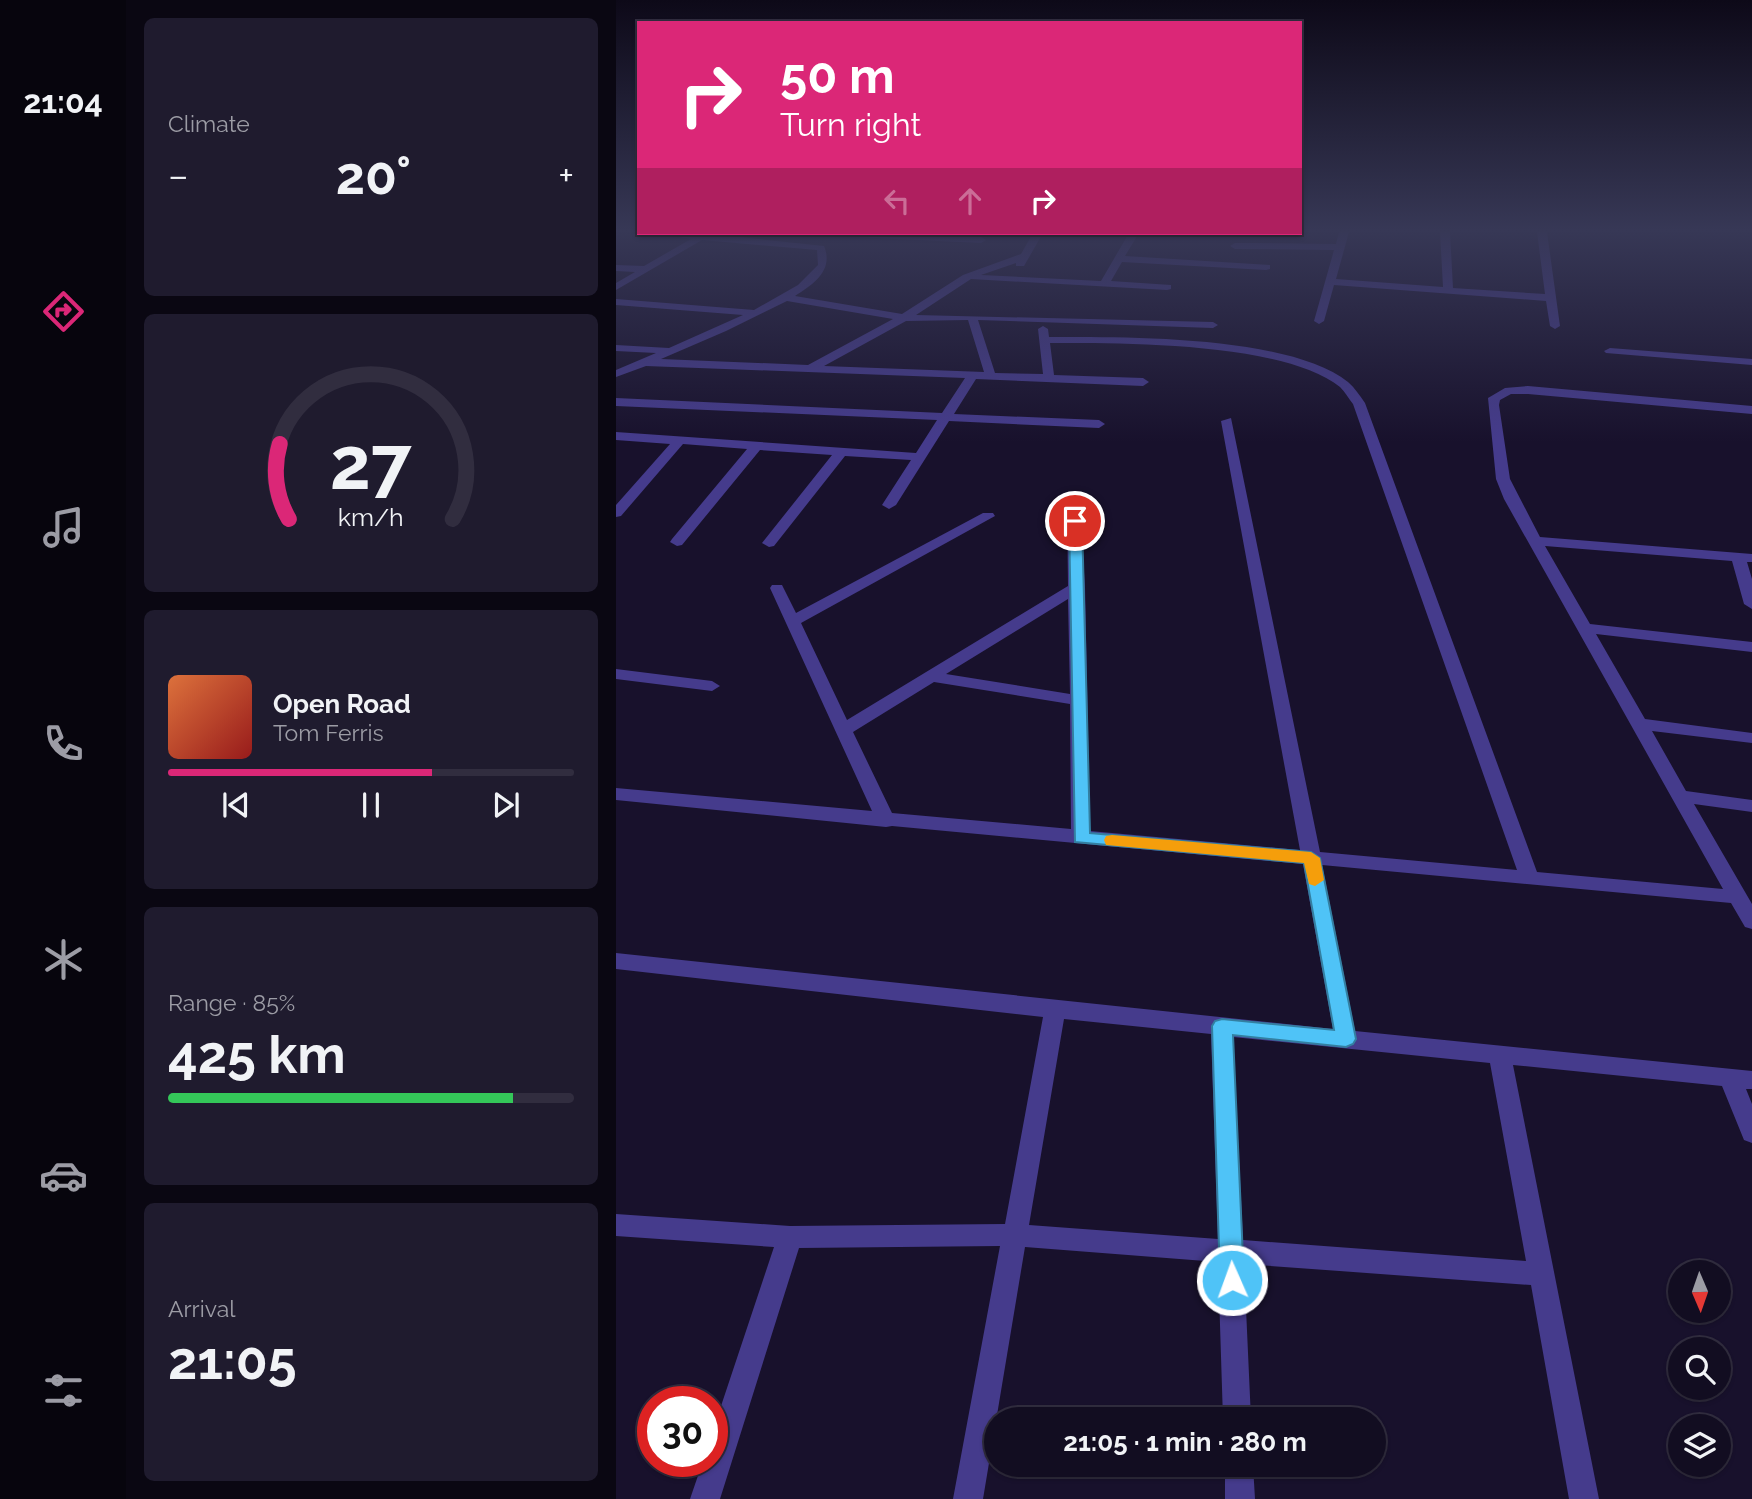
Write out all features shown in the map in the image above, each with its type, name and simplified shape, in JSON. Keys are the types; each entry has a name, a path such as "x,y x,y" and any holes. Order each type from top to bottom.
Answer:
{"street":[{"path":"616,302 753,313"},
{"path":"616,374 775,302"},
{"path":"813,302 904,318 972,317 1213,325"},
{"path":"807,370 929,302"},
{"path":"1319,321 1325,302"},
{"path":"1552,302 1555,327"},
{"path":"972,317 991,377"},
{"path":"1042,319 1049,378"},
{"path":"1044,340 1137,341 1234,349 1275,356 1343,383 1359,403 1530,878"},
{"path":"616,348 672,350"},
{"path":"1610,351 1752,362"},
{"path":"645,362 1143,382"},
{"path":"889,505 972,376"},
{"path":"1752,410 1528,390 1509,391 1494,398 1503,479 1511,499 1752,922"},
{"path":"616,402 949,415 1099,424"},
{"path":"1227,421 1346,1039"},
{"path":"618,438 921,457"},
{"path":"616,513 680,440"},
{"path":"677,542 757,445"},
{"path":"769,543 842,451"},
{"path":"1074,499 1081,838"},
{"path":"793,621 988,516"},
{"path":"1534,541 1745,557 1752,604"},
{"path":"844,730 1077,587"},
{"path":"777,588 886,821"},
{"path":"1584,628 1752,647"},
{"path":"616,674 712,686"},
{"path":"931,677 1079,700"},
{"path":"1640,724 1752,738"},
{"path":"616,794 886,821 1738,897"},
{"path":"1681,796 1752,806"},
{"path":"616,961 1055,1010 1741,1079 1752,1133"},
{"path":"968,1499 1055,1010"},
{"path":"1222,1026 1237,1407"},
{"path":"1500,1054 1584,1499"},
{"path":"616,1225 790,1237 1013,1235 1541,1274"},
{"path":"705,1499 790,1237"},
{"path":"1239,1477 1240,1499"}],"slow traffic":[{"path":"1112,840 1311,858 1315,880"}],"route":[{"path":"1075,521 1081,838 1311,858 1346,1039 1222,1026 1232,1280"}]}
